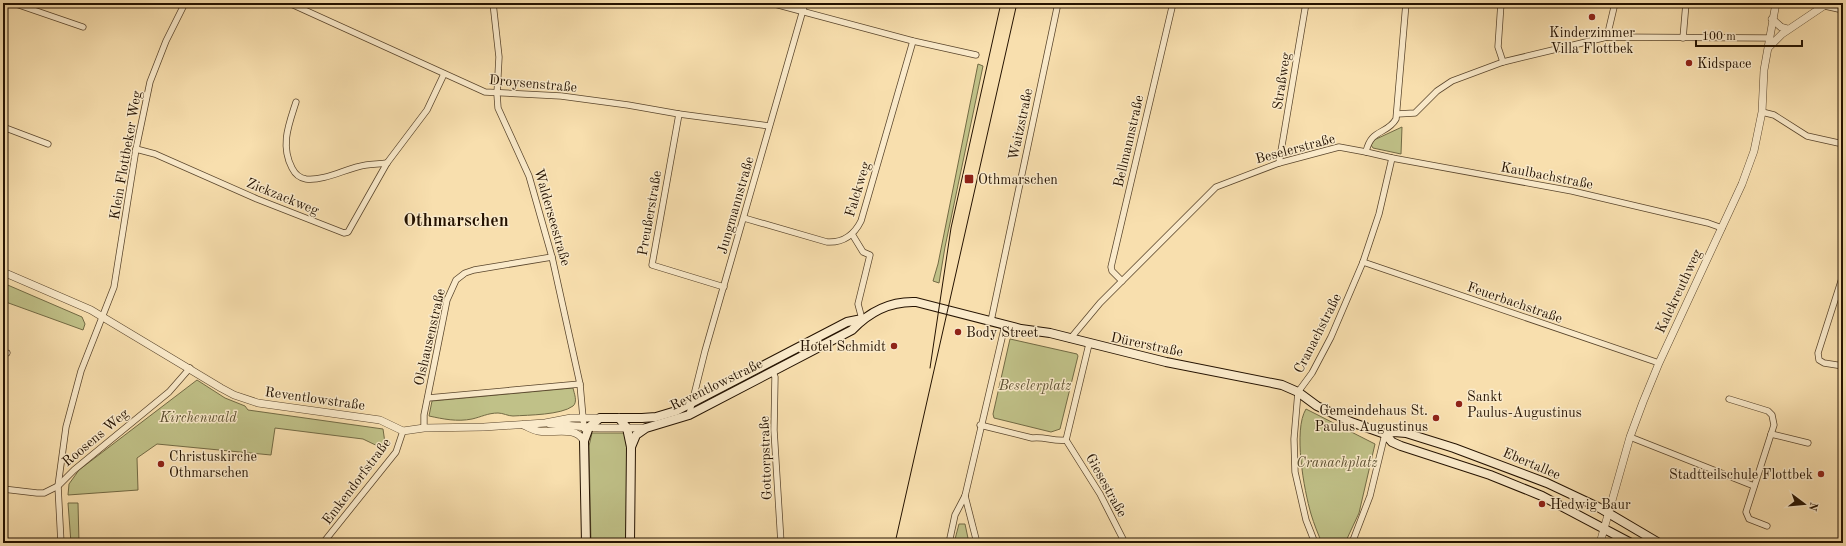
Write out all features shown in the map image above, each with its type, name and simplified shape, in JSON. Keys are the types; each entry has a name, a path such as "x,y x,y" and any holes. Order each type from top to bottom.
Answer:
{"main road":[{"name":"Reventlowstraße","path":"600,418 656,417 676,411 847,322 862,319 886,307 898,304 916,302 991,321"},
{"name":"Reventlowstraße","path":"646,428 689,415 852,330 862,319"},
{"name":"Dürerstraße","path":"991,321 1166,362 1282,385 1298,392"},
{"name":"Ebertallee","path":"1298,392 1318,406 1351,422 1385,434 1392,442 1490,475 1535,494 1631,543"},
{"path":"586,543 584,441 586,427 600,418"},
{"path":"619,418 627,428 631,448 630,543"},
{"path":"631,448 636,435 646,428"},
{"name":"Ebertallee","path":"1385,434 1394,432 1406,433 1489,459 1547,482 1608,513 1659,543"}],"street":[{"path":"13,3 83,27"},
{"name":"Klein Flottbeker Weg","path":"61,543 58,486 62,450 72,402 90,347 114,287 142,112 157,63 185,3"},
{"name":"Droysenstraße","path":"289,3 485,92 497,94 561,96 769,126"},
{"name":"Walderseestraße","path":"492,3 499,57 497,94 498,108 529,176 552,257 580,384 583,418 586,427"},
{"path":"771,3 913,41 976,55"},
{"name":"Jungmannstraße","path":"689,415 769,126 805,3"},
{"name":"Waitzstraße","path":"991,321 1058,3"},
{"name":"Bellmannstraße","path":"1122,281 1112,271 1111,267 1173,3"},
{"name":"Straßweg","path":"1279,163 1306,3"},
{"path":"1366,152 1367,144 1374,135 1390,126 1396,119 1406,3"},
{"path":"1501,3 1498,47 1503,62"},
{"path":"1607,37 1615,3"},
{"path":"1683,38 1686,3"},
{"name":"Kalckreuthweg","path":"1600,543 1630,437 1659,363 1748,170 1758,134 1762,112 1764,70 1772,18 1776,3"},
{"path":"1767,49 1788,29 1826,4 1843,10"},
{"path":"1772,18 1778,25 1788,29"},
{"path":"1397,114 1415,113 1437,91 1452,81 1503,62 1607,37 1769,38"},
{"name":"Falckweg","path":"744,218 827,242 839,242 852,234 861,221 913,41"},
{"name":"Zickzackweg","path":"136,149 155,154 257,199 344,233 348,232 387,163 428,110 444,74"},
{"name":"Zickzackweg","path":"296,102 286,137 287,156 297,176 307,179 336,174 366,165 387,163"},
{"path":"1762,112 1774,115 1807,136 1843,144"},
{"name":"Preußerstraße","path":"678,114 652,265 724,287"},
{"path":"3,127 48,144"},
{"name":"Beselerstraße","path":"1070,339 1100,303 1216,187 1279,163 1339,147 1366,152"},
{"name":"Kaulbachstraße","path":"1366,152 1572,191 1708,223 1722,228"},
{"name":"Cranachstraße","path":"1315,543 1306,520 1295,472 1294,439 1298,392 1312,373 1331,337 1363,262 1379,214 1392,158"},
{"path":"852,234 863,252 870,255 858,300 858,308 862,319"},
{"name":"Olshausenstraße","path":"424,428 424,415 447,300 456,280 465,273 474,270 552,257"},
{"name":"Feuerbachstraße","path":"1363,262 1659,363"},
{"name":"Reventlowstraße","path":"3,272 102,316 221,388 247,400 280,407 380,420 403,431 424,428 457,428 545,423 586,427 646,428"},
{"path":"1843,275 1818,353 1819,360 1824,363 1843,366"},
{"path":"949,543 955,515 965,496 980,425 1005,325"},
{"path":"980,425 1032,438 1039,436 1058,441 1066,440 1089,344"},
{"name":"Roosens Weg","path":"3,489 44,493 58,486 74,470 169,392 190,368"},
{"name":"Gottorpstraße","path":"772,372 775,377 774,430 781,543"},
{"path":"428,398 580,384"},
{"path":"1729,399 1768,411 1772,414 1774,419 1771,434 1746,512 1749,519 1767,526"},
{"name":"Reventlowstraße","path":"545,423 554,420 600,418"},
{"path":"523,425 538,431 571,432 580,435 584,441"},
{"name":"Emkendorfstraße","path":"324,543 396,452 403,431"},
{"path":"1352,543 1370,496 1385,434"},
{"path":"1771,434 1808,443"},
{"path":"1630,437 1754,486"},
{"name":"Giesestraße","path":"1066,440 1100,494 1125,543"},
{"path":"965,496 977,543"}],"green space":[{"path":"978,64 983,66 945,247 939,283 933,281 938,264"},
{"path":"1402,127 1401,154 1373,148 1371,145 1374,140"},
{"path":"3,283 82,317 85,324 83,330 3,301"},
{"path":"849,325 850,327 726,393 724,389"},
{"name":"Beselerplatz","path":"1010,339 1077,354 1078,356 1060,429 1051,432 994,418 993,414"},
{"name":"Kirchenwald","path":"197,380 225,398 245,406 248,410 383,429 386,450 363,439 275,428 271,455 157,444 137,458 138,490 68,495 69,484 79,470"},
{"path":"573,388 575,402 573,406 553,413 509,416 494,413 472,419 461,420 429,416 432,401"},
{"name":"Cranachplatz","path":"1306,409 1375,444 1359,513 1345,543 1322,543 1311,514 1305,490 1300,445 1302,419"},
{"path":"592,433 626,433 628,492 626,543 591,543 589,446"},
{"path":"68,503 78,503 79,543 71,543"},
{"path":"959,524 965,524 969,543 954,543"}],"tram line":[{"path":"930,368 951,228 1001,3"},
{"path":"895,543 1017,3"}],"place":[{"name":"Kinderzimmer Villa Flottbek","path":"1592,17"},
{"name":"Kidspace","path":"1689,63"},
{"name":"Othmarschen","path":"969,179"},
{"name":"Body Street","path":"958,332"},
{"name":"Hotel Schmidt","path":"894,346"},
{"name":"Sankt Paulus-Augustinus","path":"1459,404"},
{"name":"Gemeindehaus St. Paulus Augustinus","path":"1436,418"},
{"name":"Christuskirche Othmarschen","path":"161,464"},
{"name":"Stadtteilschule Flottbek","path":"1821,474"},
{"name":"Hedwig Baur","path":"1542,504"}],"district":[{"name":"Othmarschen","path":"456,220"}]}
